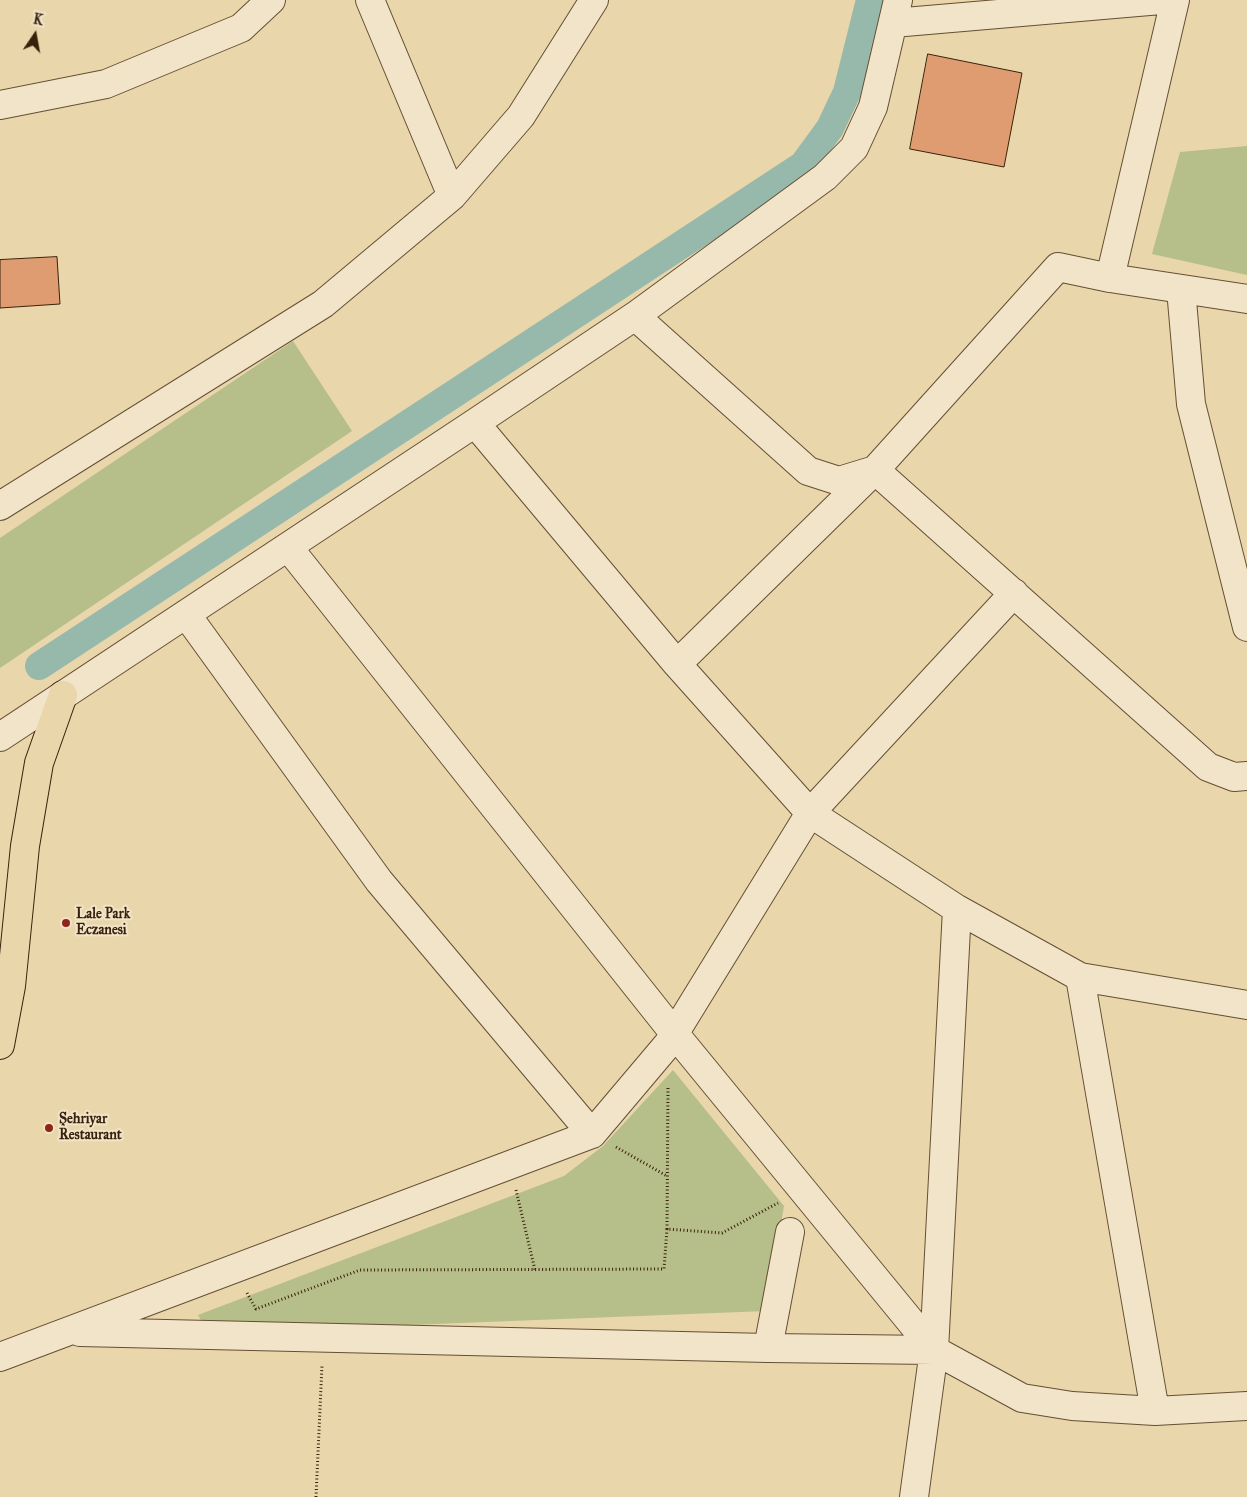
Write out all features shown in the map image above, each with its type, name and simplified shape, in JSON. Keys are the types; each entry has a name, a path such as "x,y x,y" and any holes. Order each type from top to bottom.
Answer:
{"main road":[{"path":"0,1045 11,986 25,846 39,763 63,695"}],"street":[{"path":"0,104 106,84 242,28 271,0"},
{"path":"370,0 452,196"},
{"path":"0,506 322,304 452,196 521,116 594,0"},
{"path":"0,737 635,316 825,177 854,148 873,107 896,12 1161,0"},
{"path":"1110,278 1175,0"},
{"path":"677,664 875,470 1058,266 1110,278 1247,299"},
{"path":"1181,289 1191,404 1247,627"},
{"path":"635,316 808,471 839,481 875,470"},
{"path":"475,423 677,664 810,813 957,909 1080,977 1247,1005"},
{"path":"875,470 1208,767 1234,777 1247,776"},
{"path":"288,547 671,1039 803,1190 934,1350 1022,1398 1072,1406 1155,1411 1247,1406"},
{"path":"0,1357 592,1134 671,1039 810,813 1014,593"},
{"path":"186,614 379,881 592,1134"},
{"path":"914,1497 934,1350 957,909"},
{"path":"1080,977 1155,1411"},
{"path":"768,1348 790,1232"},
{"path":"66,1332 934,1350"}],"path":[{"path":"234,1269 256,1309 360,1270 664,1269 667,1229 671,1039"},
{"path":"592,1134 667,1176"},
{"path":"510,1165 535,1270"},
{"path":"667,1229 722,1233 803,1190"},
{"path":"316,1497 324,1338"}],"green space":[{"path":"1247,146 1247,275 1152,254 1180,152"},
{"path":"293,341 352,431 0,668 0,538"},
{"path":"673,1070 784,1206 766,1311 333,1328 211,1337 198,1315 564,1176 603,1146"}],"building":[{"path":"928,54 1022,73 1004,167 910,149"},
{"path":"57,257 60,304 0,308 0,260"}],"waterway":[{"path":"39,666 803,165 830,128 847,92 870,0"}],"place":[{"name":"Lale Park Eczanesi","path":"66,923"},
{"name":"Şehriyar Restaurant","path":"49,1128"}]}
